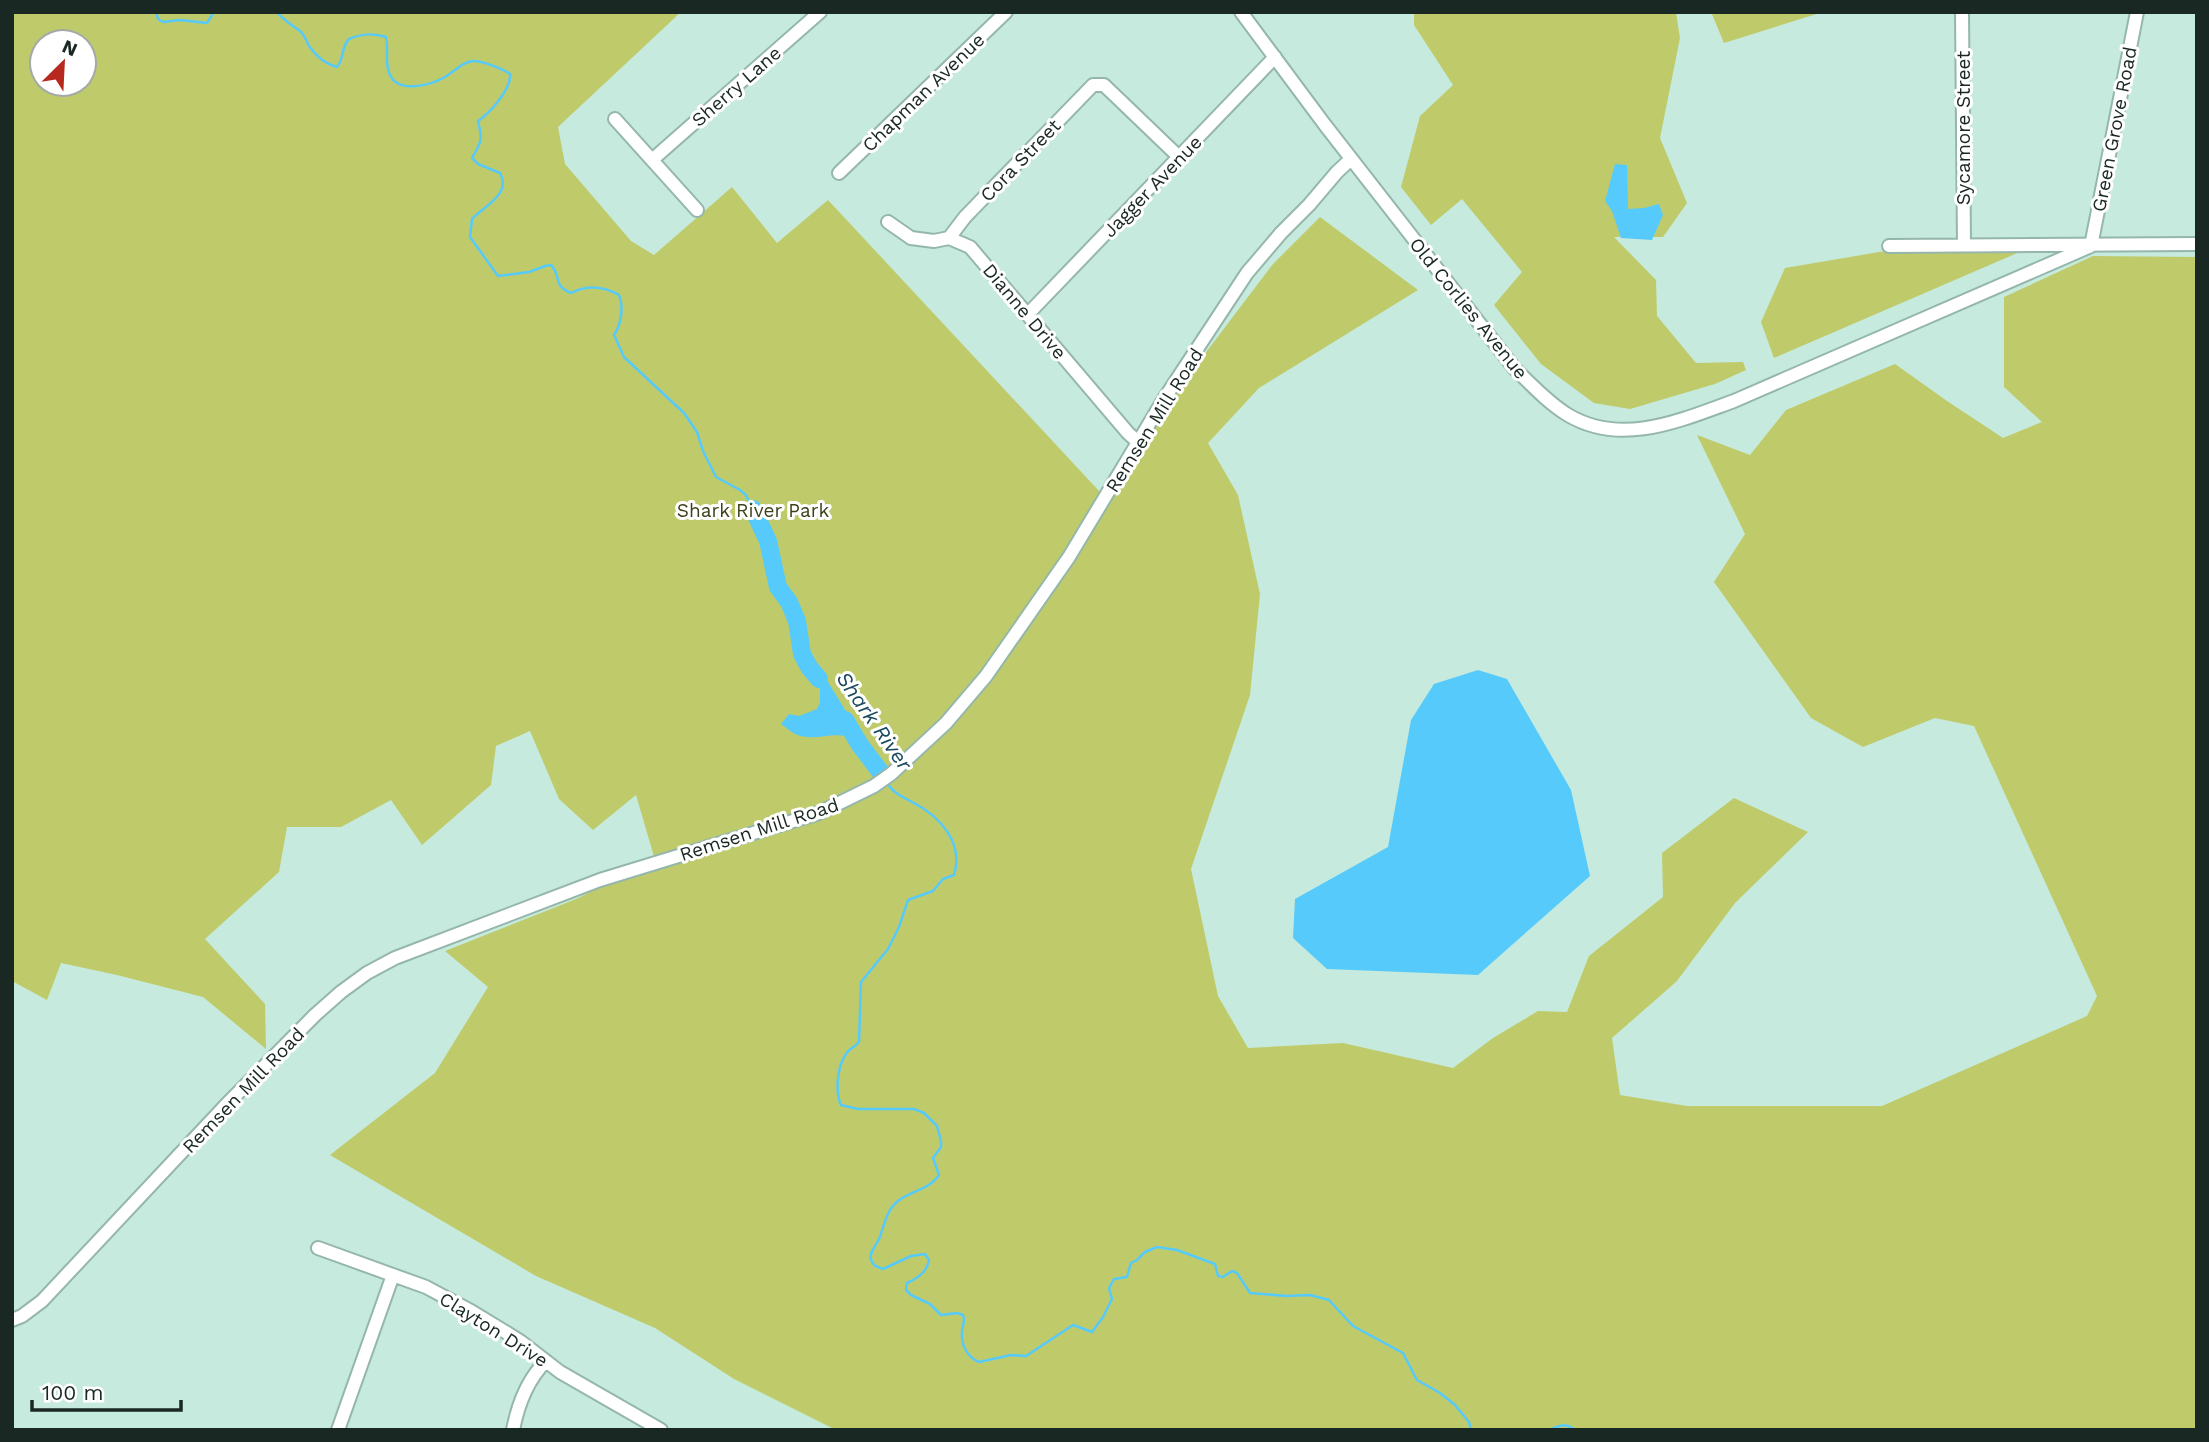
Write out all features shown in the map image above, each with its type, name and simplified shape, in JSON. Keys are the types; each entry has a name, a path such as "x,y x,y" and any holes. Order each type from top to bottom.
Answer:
{"street":[{"name":"Sherry Lane","path":"652,160 820,12"},
{"name":"Chapman Avenue","path":"839,173 1006,12"},
{"name":"Old Corlies Avenue","path":"1241,12 1351,159 1515,369 1540,394 1570,416 1589,425 1631,431 1665,424 1734,401 2091,246"},
{"name":"Sycamore Street","path":"1962,12 1964,244"},
{"name":"Green Grove Road","path":"2091,246 2137,12"},
{"name":"Jagger Avenue","path":"1028,314 1275,57"},
{"name":"Cora Street","path":"949,238 965,217 1093,85 1104,85 1180,157"},
{"path":"615,119 697,211"},
{"name":"Remsen Mill Road","path":"12,1320 42,1301 225,1106 315,1015 367,973 395,958 600,880 812,816 841,804 891,774 946,723 986,676 1069,557 1138,442 1247,273 1351,159"},
{"path":"888,222 902,234 920,241 949,238"},
{"name":"Dianne Drive","path":"949,238 970,247 1138,442"},
{"name":"Old Corlies Avenue","path":"1889,246 2197,244"},
{"name":"Clayton Drive","path":"318,1248 426,1287 471,1311 520,1341 570,1378 661,1430"},
{"path":"338,1430 393,1275"},
{"path":"513,1430 523,1395 534,1373 546,1361"}],"green space":[{"name":"Shark River Park","path":"12,12 681,12 558,127 565,164 631,241 654,255 732,187 777,243 828,200 1100,492 1273,264 1320,217 1418,290 1259,388 1208,443 1238,495 1260,594 1250,695 1191,869 1218,996 1248,1048 1343,1043 1453,1068 1493,1038 1538,1011 1567,1012 1589,956 1663,897 1662,853 1734,798 1808,832 1735,903 1677,981 1612,1038 1620,1095 1687,1106 1882,1106 2087,1016 2097,996 1974,726 1935,718 1863,747 1811,718 1714,582 1745,534 1697,435 1750,455 1786,410 1895,364 2003,438 2042,422 2004,387 2004,297 2093,256 2197,257 2197,1430 836,1430 734,1379 655,1328 536,1276 330,1155 435,1073 488,987 445,951 576,899 655,860 636,795 593,830 559,799 530,731 496,746 491,785 422,845 391,800 341,827 287,827 279,872 205,939 265,1004 266,1049 203,997 117,975 61,963 47,1000 12,981"},
{"path":"1414,12 1676,12 1680,38 1660,138 1687,203 1663,237 1614,237 1656,280 1657,316 1696,363 1743,362 1746,370 1715,384 1630,409 1594,403 1541,364 1494,305 1522,272 1462,199 1431,225 1401,187 1420,116 1453,85 1414,25"},
{"path":"1711,12 1823,12 1724,43"},
{"path":"1903,248 2029,248 1774,358 1761,322 1785,268"}],"water":[{"path":"1615,164 1627,165 1628,209 1659,204 1663,215 1652,240 1621,238 1612,211 1605,201"},
{"path":"814,659 861,736 859,742 837,735 801,736 781,724 789,714 799,716 817,709 820,688 806,661"},
{"path":"1478,670 1507,679 1571,790 1590,876 1478,975 1327,969 1293,938 1295,899 1388,847 1411,720 1434,684"}],"waterway":[{"name":"Shark River","path":"156,12 158,19 163,22 180,20 207,23 214,12"},
{"name":"Shark River","path":"277,12 302,33 318,56 337,67 349,39 367,35 386,37 388,70 394,81 400,84 416,86 432,83 474,61 510,74 504,93 478,121 480,141 472,158 478,164 500,173 503,180 500,193 472,219 470,237 498,276 529,272 551,265 561,287 571,293 595,288 619,295 621,316 614,335 624,357 684,413 697,432 716,477 746,495 757,521 768,537 775,572 788,601 806,661"},
{"name":"Shark River","path":"753,509 768,541 778,587 789,602 797,621 802,654 819,679"},
{"name":"Shark River","path":"845,720 882,774"},
{"name":"Shark River","path":"887,783 896,793 924,809 941,824 953,842 956,864 954,875 943,879 933,891 908,900 888,949 861,982 859,1042 846,1054 839,1072 838,1093 841,1105 858,1109 914,1109 924,1113 937,1126 941,1141 941,1147 933,1158 939,1175 931,1184 898,1201 891,1209 871,1254 874,1265 883,1269 911,1256 925,1254 929,1260 926,1268 918,1277 907,1283 906,1290 930,1304 941,1315 963,1315 964,1346 968,1354 979,1362 1011,1355 1026,1356 1073,1325 1092,1332 1112,1299 1109,1288 1114,1279 1127,1277 1131,1263 1145,1252 1157,1247 1177,1250 1215,1264 1218,1276 1223,1277 1232,1271 1237,1273 1250,1293 1310,1295 1329,1300 1353,1326 1403,1353 1417,1380 1455,1405 1469,1422 1471,1430"},
{"name":"Shark River","path":"1549,1430 1566,1425 1575,1430"}]}
